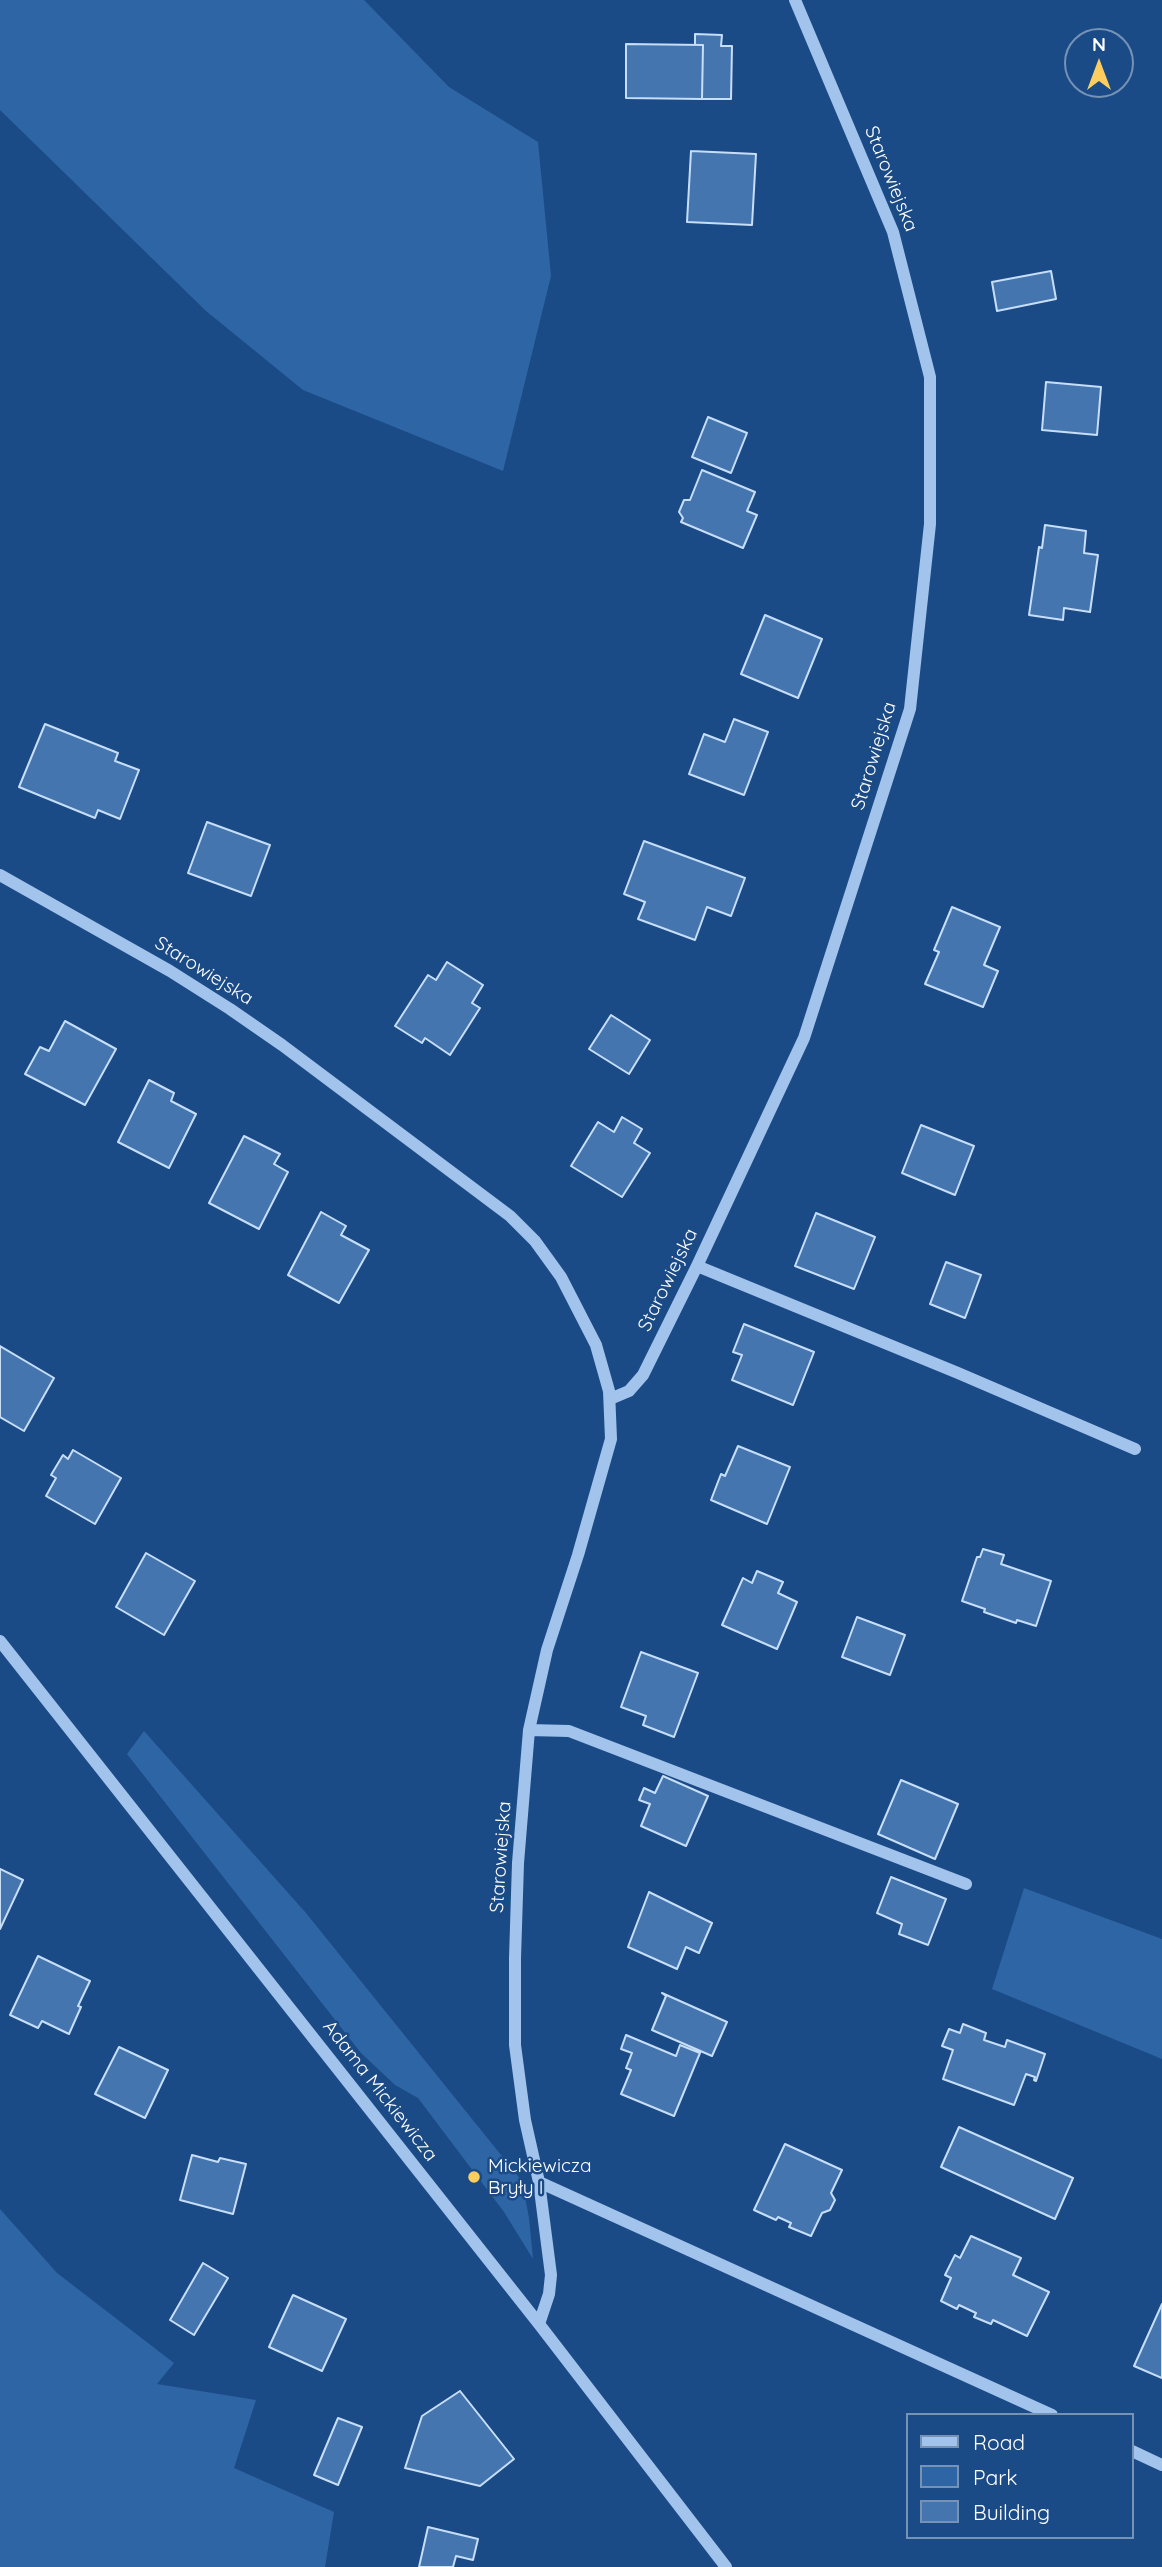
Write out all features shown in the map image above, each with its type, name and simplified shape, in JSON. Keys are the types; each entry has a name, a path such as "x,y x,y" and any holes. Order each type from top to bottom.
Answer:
{"street":[{"name":"Starowiejska","path":"610,1399 635,1387 697,1266 804,1038 910,709 930,524 930,377 893,232 795,0"},
{"name":"Starowiejska","path":"0,875 170,971 240,1016 510,1216 535,1241 561,1277 596,1345 607,1379 610,1399 612,1427 609,1450 547,1650 529,1730 518,1863 516,2045 525,2120 539,2182 551,2275 549,2294 539,2323"},
{"path":"697,1266 1135,1448"},
{"name":"Adama Mickiewicza","path":"0,1641 539,2323 726,2567"},
{"path":"529,1730 569,1731 966,1884"},
{"path":"539,2182 1048,2413"},
{"path":"1134,2452 1162,2465"}],"green space":[{"path":"0,0 364,0 449,87 538,142 551,276 503,471 303,390 206,311 0,110"},
{"path":"144,1731 306,1913 522,2181 533,2259 504,2212 418,2098 395,2085 361,2053 127,1754"},
{"path":"1024,1888 1162,1939 1162,2059 992,1989"},
{"path":"0,2209 57,2273 174,2363 157,2384 256,2400 234,2468 334,2512 325,2567 0,2567"}],"building":[{"path":"695,34 722,35 721,46 732,46 731,99 702,99 703,45 695,45"},
{"path":"626,44 703,45 702,99 626,98"},
{"path":"691,151 756,154 752,225 687,222"},
{"path":"1051,271 1056,299 997,311 992,282"},
{"path":"1046,382 1101,387 1097,435 1042,430"},
{"path":"708,417 747,433 731,473 692,457"},
{"path":"702,470 755,492 747,511 757,515 743,548 681,522 683,518 679,512 684,500 690,500"},
{"path":"1045,525 1086,531 1084,553 1098,555 1090,612 1064,608 1063,620 1029,615"},
{"path":"765,615 822,639 798,698 741,674"},
{"path":"734,719 768,732 744,795 689,774 704,734 725,742"},
{"path":"45,724 118,753 115,761 139,770 120,819 98,810 95,818 19,787"},
{"path":"207,822 270,845 251,896 188,873"},
{"path":"644,841 745,878 731,916 707,907 695,940 638,919 645,902 624,894"},
{"path":"952,907 1000,927 984,965 998,971 983,1007 925,984 939,952 934,950"},
{"path":"447,962 483,985 472,1003 480,1008 450,1055 425,1038 422,1043 395,1026 428,975 436,980"},
{"path":"611,1015 650,1040 629,1074 589,1049"},
{"path":"65,1021 116,1049 85,1105 25,1074 40,1047 49,1051"},
{"path":"149,1080 174,1093 171,1101 196,1114 169,1168 118,1142"},
{"path":"622,1117 642,1129 634,1143 650,1153 622,1197 571,1166 598,1122 614,1132"},
{"path":"921,1125 974,1146 955,1195 902,1173"},
{"path":"244,1136 280,1154 274,1164 288,1172 259,1229 209,1203"},
{"path":"321,1212 346,1226 341,1235 369,1250 339,1303 288,1275"},
{"path":"816,1213 875,1237 854,1289 795,1266"},
{"path":"946,1262 981,1275 965,1318 930,1304"},
{"path":"744,1324 814,1352 793,1405 732,1380 742,1355 733,1352"},
{"path":"0,1346 54,1378 24,1431 0,1417"},
{"path":"738,1446 790,1467 767,1524 711,1500 721,1474 725,1476"},
{"path":"73,1450 121,1478 95,1524 46,1496 56,1478 51,1475 63,1455 68,1459"},
{"path":"983,1549 1004,1555 1001,1564 1051,1581 1036,1626 1017,1620 1016,1623 962,1601 977,1557 980,1557"},
{"path":"146,1553 195,1581 164,1635 116,1607"},
{"path":"757,1571 783,1582 778,1593 797,1602 777,1649 722,1625 743,1578 752,1583"},
{"path":"857,1617 905,1635 890,1675 842,1657"},
{"path":"641,1652 698,1673 674,1737 643,1725 646,1716 621,1707"},
{"path":"663,1776 708,1796 686,1846 641,1826 650,1804 639,1800 644,1788 655,1793"},
{"path":"901,1780 958,1804 935,1859 878,1834"},
{"path":"0,1869 23,1880 0,1929"},
{"path":"891,1877 946,1899 928,1945 899,1934 902,1924 877,1913"},
{"path":"649,1892 712,1923 699,1953 686,1947 677,1969 628,1947"},
{"path":"38,1956 90,1981 69,2034 42,2021 38,2028 10,2015"},
{"path":"662,1993 727,2022 712,2056 652,2030 666,1996"},
{"path":"963,2024 986,2033 984,2040 1005,2047 1007,2040 1045,2054 1036,2081 1035,2077 1026,2074 1014,2105 943,2079 953,2050 942,2046 949,2029 960,2033"},
{"path":"626,2035 676,2056 680,2045 700,2053 674,2116 621,2094 631,2070 626,2068 632,2053 621,2049"},
{"path":"119,2047 168,2070 145,2118 95,2094"},
{"path":"959,2127 1073,2178 1055,2219 941,2167"},
{"path":"785,2144 842,2170 831,2193 835,2200 830,2210 822,2213 811,2236 789,2227 791,2223 778,2217 776,2220 754,2210"},
{"path":"192,2155 218,2162 220,2158 246,2164 233,2214 180,2200"},
{"path":"971,2236 1021,2258 1013,2275 1049,2292 1027,2336 993,2320 991,2324 974,2317 976,2313 959,2305 957,2309 941,2301 951,2278 945,2275 955,2255 960,2258"},
{"path":"203,2263 228,2278 194,2335 170,2320"},
{"path":"293,2295 346,2319 322,2371 269,2347"},
{"path":"1162,2304 1162,2378 1134,2366"},
{"path":"460,2391 514,2459 480,2486 405,2468 422,2416"},
{"path":"338,2418 362,2427 338,2485 314,2475"},
{"path":"428,2527 478,2539 473,2560 456,2556 453,2567 419,2567"}],"place":[{"name":"Mickiewicza Bryły I","path":"474,2177"}]}
